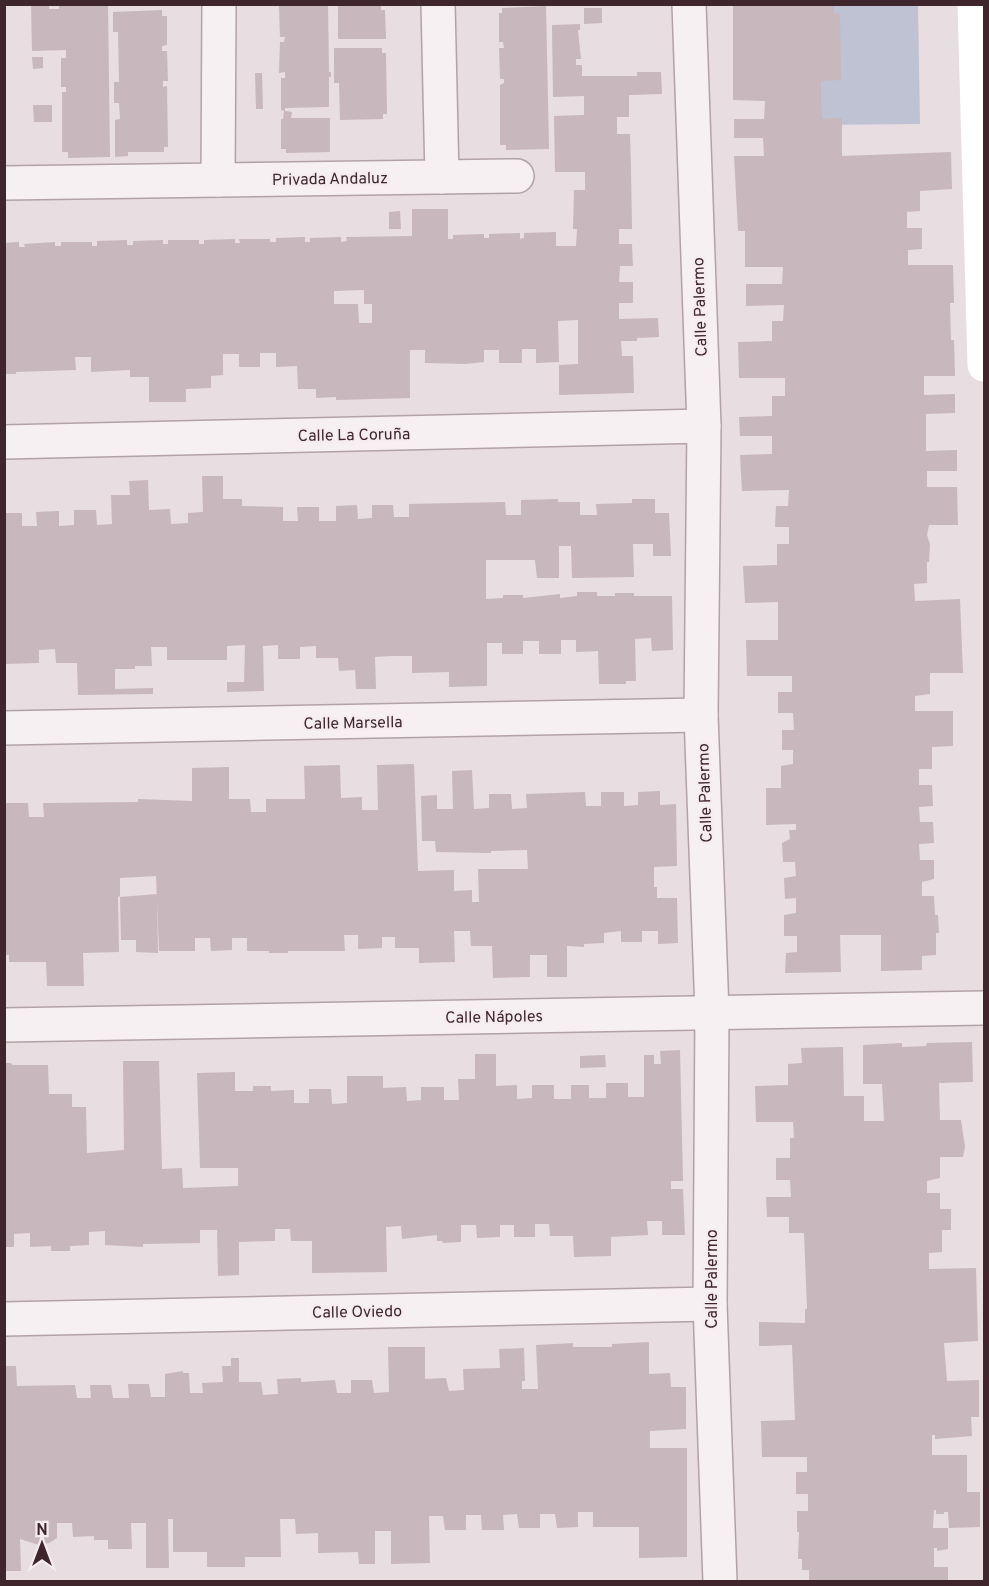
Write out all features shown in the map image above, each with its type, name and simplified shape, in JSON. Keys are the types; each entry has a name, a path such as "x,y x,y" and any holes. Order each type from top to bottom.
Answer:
{"street":[{"path":"218,180 219,4"},
{"path":"438,4 442,177"},
{"name":"Calle Palermo","path":"689,4 704,426 701,715 712,1012 710,1304 720,1581"},
{"path":"974,4 984,365"},
{"name":"Privada Andaluz","path":"4,183 517,176"},
{"name":"Calle La Coruña","path":"4,442 704,426"},
{"name":"Calle Marsella","path":"4,728 701,715"},
{"name":"Calle Nápoles","path":"4,1025 984,1008"},
{"name":"Calle Oviedo","path":"4,1318 710,1304"}],"shaded area":[{"path":"811,5 918,5 920,124 813,125"}],"building":[{"path":"31,4 49,4 49,9 59,9 59,4 108,4 110,157 68,158 68,152 62,152 62,92 66,92 66,87 61,87 61,58 66,58 66,50 32,51"},
{"path":"328,4 329,72 331,72 329,107 285,108 285,111 292,112 291,118 330,118 330,152 286,153 286,149 281,149 281,119 283,119 284,111 281,110 281,78 285,78 285,72 279,73 280,42 284,42 285,37 280,37 279,6"},
{"path":"733,4 834,4 834,14 840,13 841,80 821,81 822,119 842,118 842,156 951,152 952,189 920,191 920,211 907,212 907,228 922,228 922,249 908,250 908,265 953,265 954,303 950,303 955,376 924,376 924,395 955,394 955,413 926,414 926,451 957,450 957,471 927,471 927,487 957,487 958,525 929,525 927,583 914,584 915,601 960,599 963,673 930,673 930,694 915,696 915,711 953,711 953,746 932,747 932,769 919,769 919,785 932,785 933,806 919,807 920,822 933,822 934,843 919,844 920,860 934,860 934,879 922,882 922,896 934,896 939,933 936,933 936,955 922,956 922,970 881,971 881,935 840,935 841,972 785,973 786,953 797,952 797,936 784,936 784,915 796,913 796,898 785,899 784,878 796,876 795,862 783,862 782,843 790,839 789,830 796,830 796,824 766,825 766,788 781,788 781,766 793,764 793,750 782,750 782,730 794,730 793,713 778,713 778,692 792,692 792,676 747,676 746,640 778,640 778,602 745,603 743,566 777,565 777,544 789,544 789,527 775,527 776,506 788,506 789,490 742,491 740,455 772,454 772,436 740,436 739,417 772,416 772,396 785,396 785,378 739,378 738,342 772,341 772,321 783,321 784,305 746,306 746,284 782,284 783,267 745,267 745,231 738,231 734,156 764,156 763,138 734,138 734,119 764,119 765,101 733,100"},
{"path":"338,5 381,5 381,10 385,10 386,39 338,39"},
{"path":"546,6 549,149 506,150 506,145 500,145 500,85 504,83 504,79 500,79 499,48 504,48 503,42 499,42 499,13 502,13 502,8"},
{"path":"584,8 602,8 602,23 584,24"},
{"path":"162,10 162,16 167,16 167,45 162,46 162,51 167,51 168,81 163,81 163,87 167,86 168,147 164,147 164,152 128,152 128,156 115,157 115,120 120,119 119,103 114,103 114,82 119,82 118,32 113,32 113,12"},
{"path":"580,24 580,30 578,30 581,59 576,59 576,65 582,65 582,76 637,76 637,72 661,72 662,94 629,95 629,117 617,117 617,134 630,134 632,229 619,229 619,244 632,244 633,266 620,266 619,282 633,282 633,303 619,303 619,319 658,318 659,337 621,341 622,356 633,356 634,393 559,395 559,365 578,364 578,320 558,321 559,362 536,363 536,349 522,349 522,363 499,363 499,350 484,350 484,362 425,363 425,350 410,350 410,398 336,400 336,397 316,398 316,389 298,389 297,366 276,367 276,353 260,353 260,367 239,367 239,354 223,354 223,375 211,376 211,388 186,389 186,402 149,402 149,377 130,377 130,370 91,372 91,357 75,357 76,370 4,374 4,243 19,242 19,247 25,247 24,244 55,242 55,246 61,246 61,242 92,242 92,246 97,246 97,241 127,240 127,245 133,245 133,241 163,240 163,244 168,244 168,240 199,240 199,244 204,244 204,240 235,239 235,243 240,243 239,239 270,239 270,242 276,242 276,238 305,237 305,242 310,242 310,238 341,237 341,242 347,241 346,237 412,236 412,209 448,209 448,239 453,239 453,235 484,234 484,238 489,238 489,234 520,233 520,239 524,238 524,233 556,232 556,246 576,246 577,229 573,229 574,190 585,190 585,172 555,172 554,116 584,115 584,96 553,97 552,25","holes":["364,290 364,304 372,304 372,323 359,323 358,304 334,304 334,291"]},
{"path":"334,48 382,48 382,53 386,53 387,114 383,114 383,119 340,120 339,83 334,83"},
{"path":"32,57 43,57 43,68 33,69"},
{"path":"255,73 262,73 263,109 256,109"},
{"path":"33,105 52,105 52,122 34,122"},
{"path":"400,211 401,229 389,229 389,212"},
{"path":"202,476 223,476 223,499 242,499 242,506 283,507 283,521 298,521 297,507 319,507 319,521 336,521 336,506 357,505 358,519 372,518 372,505 393,505 394,517 409,517 409,504 505,502 506,515 521,515 521,500 558,499 558,502 580,502 580,515 597,515 596,504 632,503 632,499 655,499 655,513 669,513 671,556 653,556 653,544 633,544 634,577 572,578 571,546 559,546 559,578 537,578 535,560 486,560 486,599 503,598 503,595 523,595 523,598 560,594 560,598 577,596 577,592 597,592 597,596 634,593 634,596 672,596 673,650 652,651 651,638 635,639 636,681 626,681 626,684 599,684 598,651 576,652 576,640 561,640 561,654 539,654 539,641 523,641 523,654 502,654 502,643 487,643 487,686 449,687 449,672 412,673 412,656 391,656 375,657 376,689 356,689 355,670 339,671 338,658 316,658 316,646 300,647 300,659 278,659 278,645 263,646 264,691 227,692 227,682 244,682 245,645 227,646 227,660 167,660 167,647 151,647 152,666 115,669 115,689 153,688 153,694 78,695 77,663 56,663 55,649 39,650 39,663 4,664 4,513 22,513 22,526 37,526 36,512 59,511 59,526 74,525 74,510 96,510 97,525 112,524 111,495 130,495 129,481 148,480 149,510 170,509 171,524 188,523 188,513 203,512"},
{"path":"414,764 418,871 454,870 454,891 472,890 472,902 479,902 478,869 528,869 527,850 491,851 491,853 436,852 435,841 422,841 421,796 437,795 437,809 453,809 452,771 472,770 474,809 489,808 489,794 511,794 512,809 527,808 526,794 585,792 586,806 601,806 601,792 624,792 624,806 638,805 638,792 660,791 660,805 676,804 677,866 654,867 654,887 657,887 657,898 677,898 678,943 658,944 658,931 642,931 642,942 621,942 621,931 604,933 604,943 584,944 584,947 567,946 567,977 547,977 547,955 530,955 530,977 493,978 492,946 471,946 470,931 454,931 455,962 419,963 419,948 395,948 395,937 382,937 382,948 358,949 358,935 344,935 345,951 269,953 269,951 247,951 247,938 232,938 232,950 211,951 210,938 195,938 195,951 159,951 156,876 120,878 119,952 83,953 84,986 47,986 46,962 9,962 9,955 4,955 4,803 28,803 29,817 44,817 43,803 138,802 138,799 192,801 192,768 229,767 229,799 250,799 251,812 266,812 266,799 305,799 304,766 340,765 341,798 362,797 362,810 378,810 377,765"},
{"path":"157,894 158,953 136,952 136,940 121,940 120,897"},
{"path":"972,1042 973,1082 939,1083 940,1120 961,1120 965,1147 963,1157 940,1157 940,1178 927,1181 927,1193 940,1193 940,1209 951,1209 951,1230 942,1230 942,1252 929,1253 929,1269 976,1268 978,1341 944,1343 947,1381 979,1380 979,1417 971,1417 972,1436 935,1439 935,1435 932,1435 932,1455 967,1455 967,1492 980,1492 980,1527 949,1528 948,1512 936,1514 934,1510 933,1528 948,1528 948,1549 937,1551 937,1548 934,1548 934,1567 948,1567 948,1581 809,1581 809,1570 802,1570 802,1559 798,1559 799,1532 797,1532 797,1511 808,1511 808,1494 796,1494 796,1472 807,1472 807,1457 762,1457 761,1421 795,1420 792,1345 759,1346 759,1322 805,1323 805,1309 807,1309 804,1233 789,1233 789,1217 767,1217 766,1197 791,1197 790,1180 776,1180 776,1158 790,1158 790,1138 794,1138 793,1122 756,1122 755,1086 788,1085 788,1064 802,1063 801,1048 843,1047 844,1096 864,1096 864,1121 884,1121 882,1084 863,1084 863,1045 902,1043 902,1047 926,1046 927,1043"},
{"path":"680,1050 683,1181 671,1181 671,1189 683,1189 685,1235 662,1235 662,1221 647,1221 648,1235 611,1237 611,1256 574,1257 573,1236 550,1236 549,1224 535,1224 535,1237 514,1237 514,1225 500,1225 500,1237 477,1238 476,1225 461,1225 461,1242 443,1243 437,1241 437,1235 402,1239 401,1226 386,1227 387,1272 312,1273 312,1241 291,1241 290,1229 275,1229 275,1241 239,1242 239,1275 218,1276 217,1230 200,1230 200,1243 143,1244 143,1247 105,1245 105,1231 89,1232 89,1245 70,1246 70,1251 51,1251 51,1246 30,1247 30,1233 14,1234 14,1247 4,1247 4,1063 48,1065 49,1094 72,1094 72,1107 86,1107 87,1153 124,1150 123,1061 159,1061 162,1169 182,1168 183,1188 238,1186 238,1168 200,1168 197,1073 235,1072 235,1091 253,1091 253,1086 271,1086 271,1091 294,1090 294,1103 309,1103 309,1089 331,1089 332,1104 347,1103 347,1076 383,1076 383,1088 406,1087 407,1101 421,1100 421,1087 444,1087 444,1100 459,1100 458,1079 475,1079 475,1054 496,1054 496,1086 517,1085 517,1099 532,1098 532,1085 554,1085 554,1099 571,1099 571,1085 589,1085 589,1098 606,1098 606,1083 628,1083 628,1097 644,1097 644,1055 654,1055 654,1064 661,1064 660,1051"},
{"path":"605,1055 606,1067 580,1068 580,1056"},
{"path":"649,1342 649,1374 670,1373 671,1387 686,1387 686,1429 650,1431 650,1448 687,1448 687,1557 639,1558 639,1527 593,1527 593,1512 578,1512 578,1527 557,1528 555,1514 540,1514 540,1528 519,1528 517,1514 503,1515 504,1530 482,1530 481,1515 466,1515 466,1530 445,1530 443,1516 429,1516 430,1563 391,1564 391,1531 375,1531 375,1564 359,1564 358,1552 318,1553 318,1533 296,1534 295,1519 280,1519 281,1557 245,1557 245,1567 207,1567 207,1552 173,1552 173,1519 168,1519 169,1568 146,1568 146,1523 131,1523 132,1549 108,1549 108,1540 94,1540 94,1536 73,1537 72,1523 57,1523 57,1538 49,1543 39,1545 20,1539 21,1571 4,1571 4,1366 16,1366 17,1386 75,1385 77,1398 91,1398 90,1385 111,1385 113,1398 129,1398 128,1384 149,1384 151,1397 165,1397 165,1374 183,1371 183,1373 189,1373 190,1393 203,1393 202,1383 223,1382 222,1366 231,1366 231,1358 239,1358 239,1382 261,1382 263,1395 278,1394 277,1379 301,1378 301,1382 335,1380 337,1393 351,1393 351,1380 372,1380 374,1393 389,1392 388,1347 425,1347 425,1379 446,1378 449,1391 464,1390 463,1369 500,1368 499,1349 524,1348 525,1381 522,1381 522,1389 538,1389 536,1345 573,1343 573,1347 612,1347 612,1344"}]}
